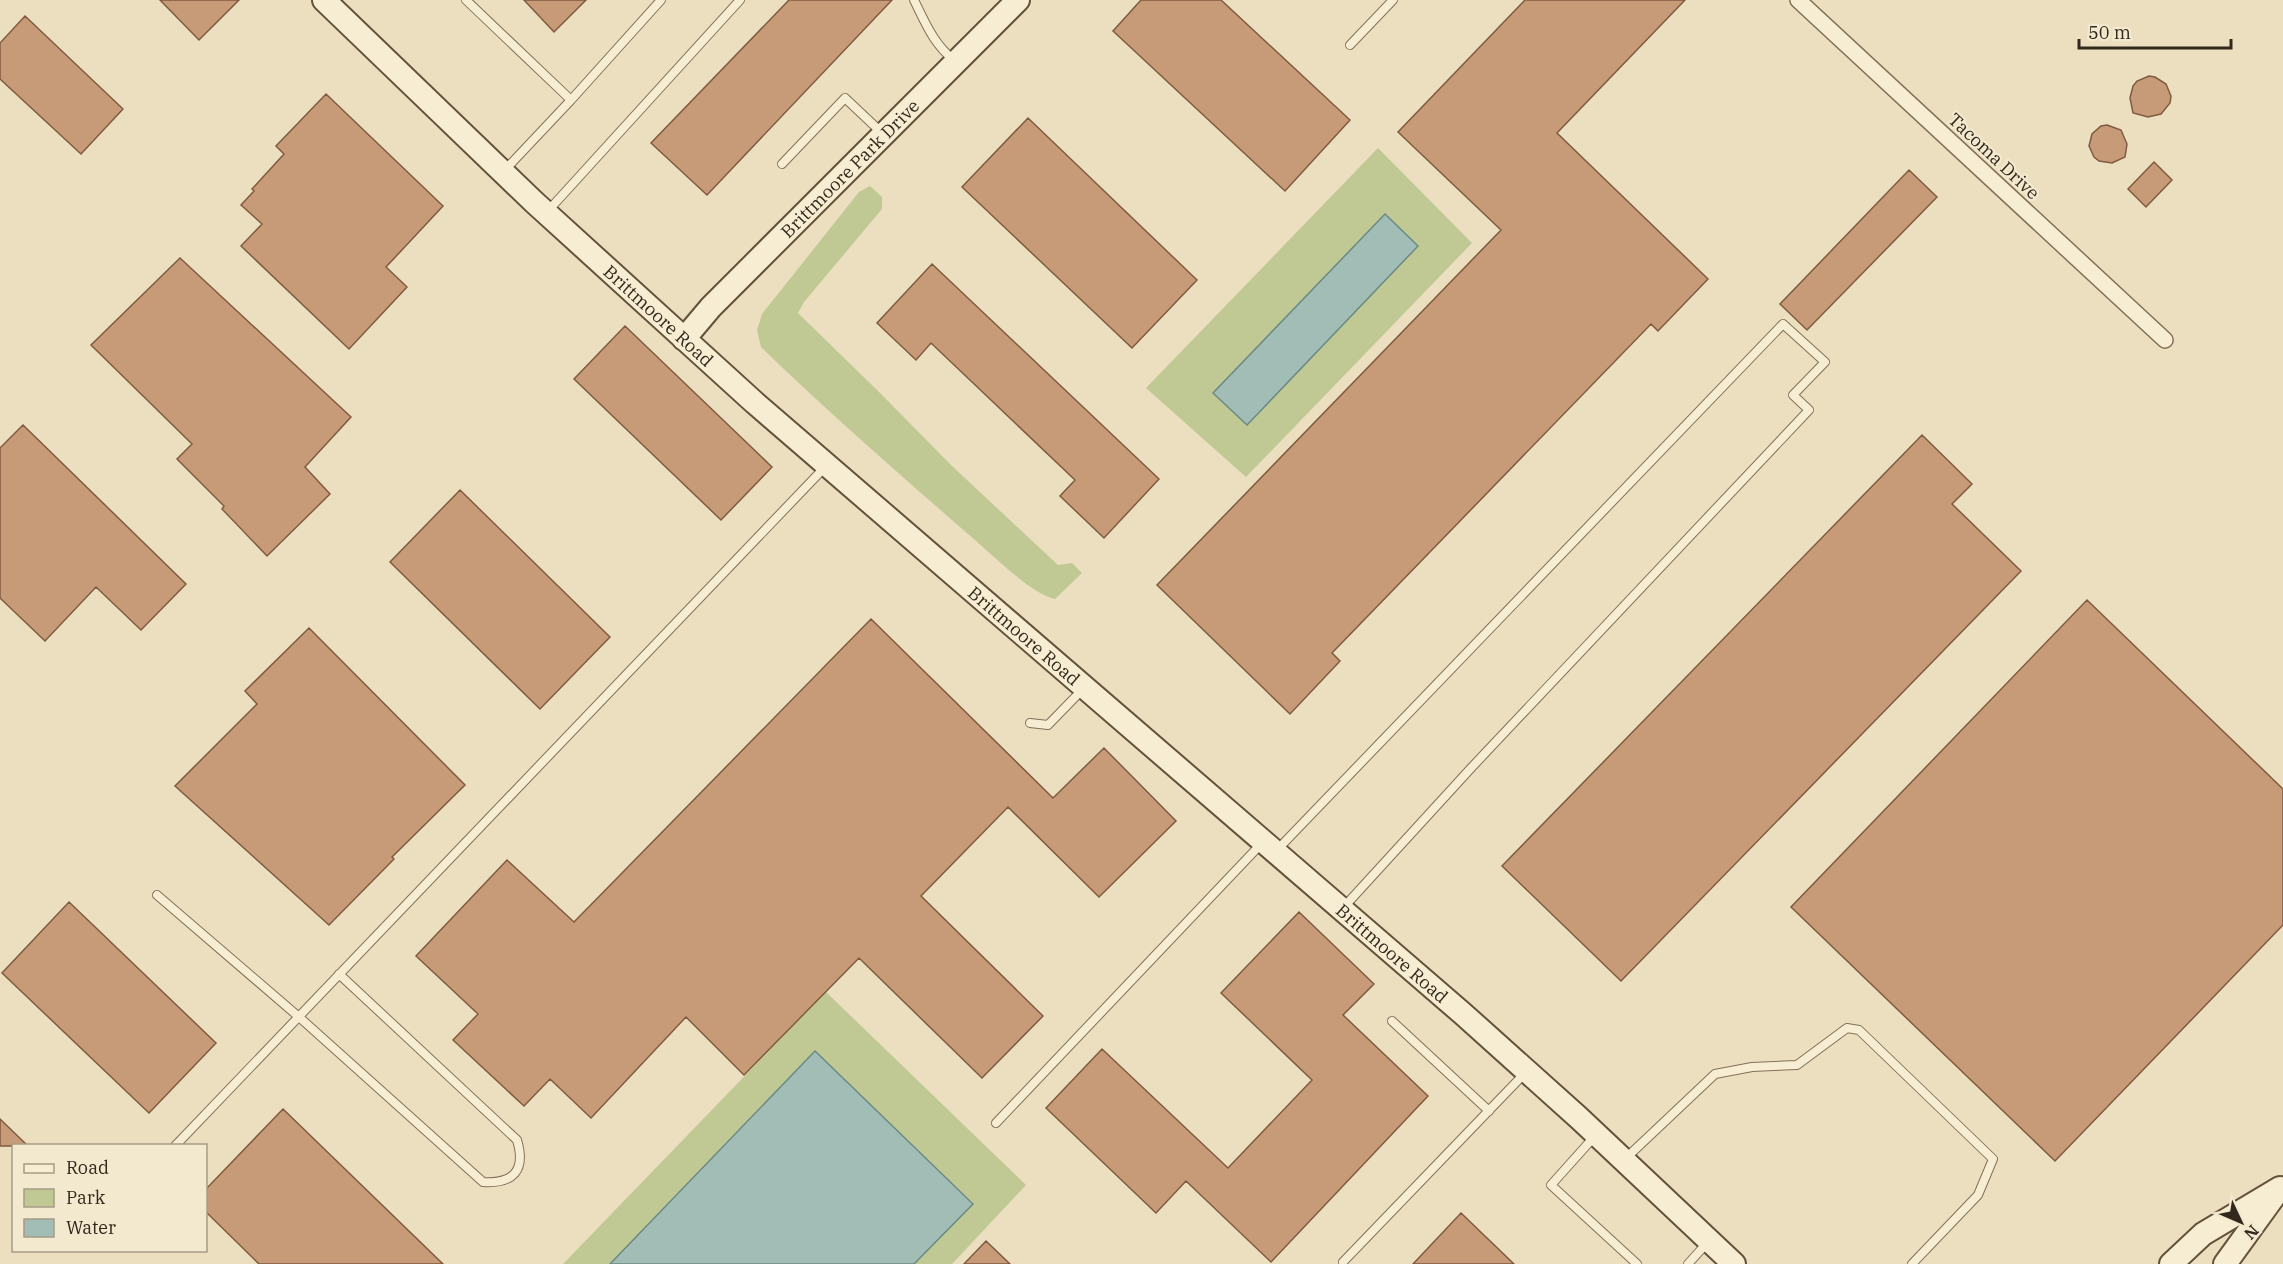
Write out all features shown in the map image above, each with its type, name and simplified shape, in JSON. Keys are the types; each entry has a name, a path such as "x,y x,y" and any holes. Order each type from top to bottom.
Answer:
{"main road":[{"name":"Brittmoore Road","path":"324,0 546,213 684,339 1527,1071 1734,1264"},
{"name":"Brittmoore Park Drive","path":"684,339 711,307 1018,0"},
{"path":"2172,1264 2203,1234 2281,1186"},
{"path":"2225,1264 2281,1186"}],"street":[{"name":"Tacoma Drive","path":"1798,0 2165,340"}],"lane":[{"path":"466,0 571,100"},
{"path":"503,172 661,0"},
{"path":"546,213 740,0"},
{"path":"914,0 929,31 944,52 958,62"},
{"path":"1350,45 1393,0"},
{"path":"782,164 845,98 884,135"},
{"path":"996,1123 1783,324 1825,362 1793,395 1809,410 1472,767 1342,909"},
{"path":"177,1144 827,465"},
{"path":"1030,723 1048,725 1085,687"},
{"path":"157,895 299,1017 483,1182 494,1183 515,1174 521,1162 517,1140 339,974"},
{"path":"1392,1021 1489,1111"},
{"path":"1624,1160 1715,1074 1752,1067 1797,1065 1847,1028 1859,1030 1994,1160 1978,1196 1912,1264"},
{"path":"1343,1262 1527,1071"},
{"path":"1597,1135 1551,1185 1637,1264"},
{"path":"1688,1264 1709,1240"}],"green space":[{"path":"1378,148 1472,243 1246,477 1146,388"},
{"path":"870,186 882,197 882,209 804,302 798,313 952,466 1058,565 1072,563 1082,573 1055,599 1034,589 1010,571 863,442 761,347 757,330 762,314 859,192"},
{"path":"826,992 1026,1185 952,1264 914,1264 973,1203 815,1051 610,1264 563,1264"}],"water":[{"path":"1385,214 1418,246 1247,425 1213,393"},
{"path":"815,1051 973,1204 914,1264 610,1264"}],"building":[{"path":"160,0 239,0 199,40"},
{"path":"524,0 586,0 554,32"},
{"path":"789,0 892,0 707,195 651,143"},
{"path":"1141,0 1221,0 1350,120 1285,191 1113,31"},
{"path":"1525,0 1685,0 1557,133 1708,279 1658,331 1651,324 1332,653 1340,661 1290,714 1157,585 1501,230 1398,132"},
{"path":"25,16 123,109 81,154 0,79 0,43"},
{"path":"2149,76 2166,84 2171,96 2170,103 2161,114 2148,117 2133,113 2130,98 2137,81"},
{"path":"326,94 443,206 386,267 407,287 349,349 241,246 262,224 241,205 254,191 252,189 284,154 276,146"},
{"path":"1028,118 1197,280 1132,348 962,187"},
{"path":"2107,125 2121,130 2127,144 2125,157 2112,163 2099,161 2094,157 2089,146 2092,134 2101,126"},
{"path":"2154,162 2172,180 2146,207 2128,189"},
{"path":"1909,170 1937,197 1807,330 1780,304"},
{"path":"180,258 351,417 305,467 330,494 267,556 222,509 224,506 177,459 192,444 91,345"},
{"path":"932,264 1159,479 1104,538 1060,496 1075,480 931,343 916,360 877,323"},
{"path":"625,326 772,467 721,520 574,379"},
{"path":"23,425 186,584 141,630 96,587 45,641 0,598 0,448"},
{"path":"1922,435 1972,484 1952,504 2021,571 1621,981 1502,866"},
{"path":"460,490 610,637 540,709 390,562"},
{"path":"2087,600 2283,789 2283,925 2055,1161 1791,907"},
{"path":"871,619 1053,798 1104,748 1176,821 1099,897 1008,807 921,896 1043,1016 982,1078 859,958 744,1075 686,1017 591,1118 550,1079 524,1106 453,1040 478,1014 416,956 507,860 574,922"},
{"path":"309,628 465,785 392,857 394,859 329,925 175,786 257,704 245,691"},
{"path":"69,902 216,1043 149,1113 2,973"},
{"path":"1299,912 1374,984 1343,1015 1428,1096 1271,1262 1186,1181 1156,1213 1046,1108 1102,1049 1228,1168 1312,1080 1221,993"},
{"path":"283,1109 443,1264 259,1264 207,1213 207,1188"},
{"path":"0,1119 26,1144 0,1146"},
{"path":"1461,1213 1514,1264 1413,1264"},
{"path":"986,1241 1010,1264 964,1264"}]}
